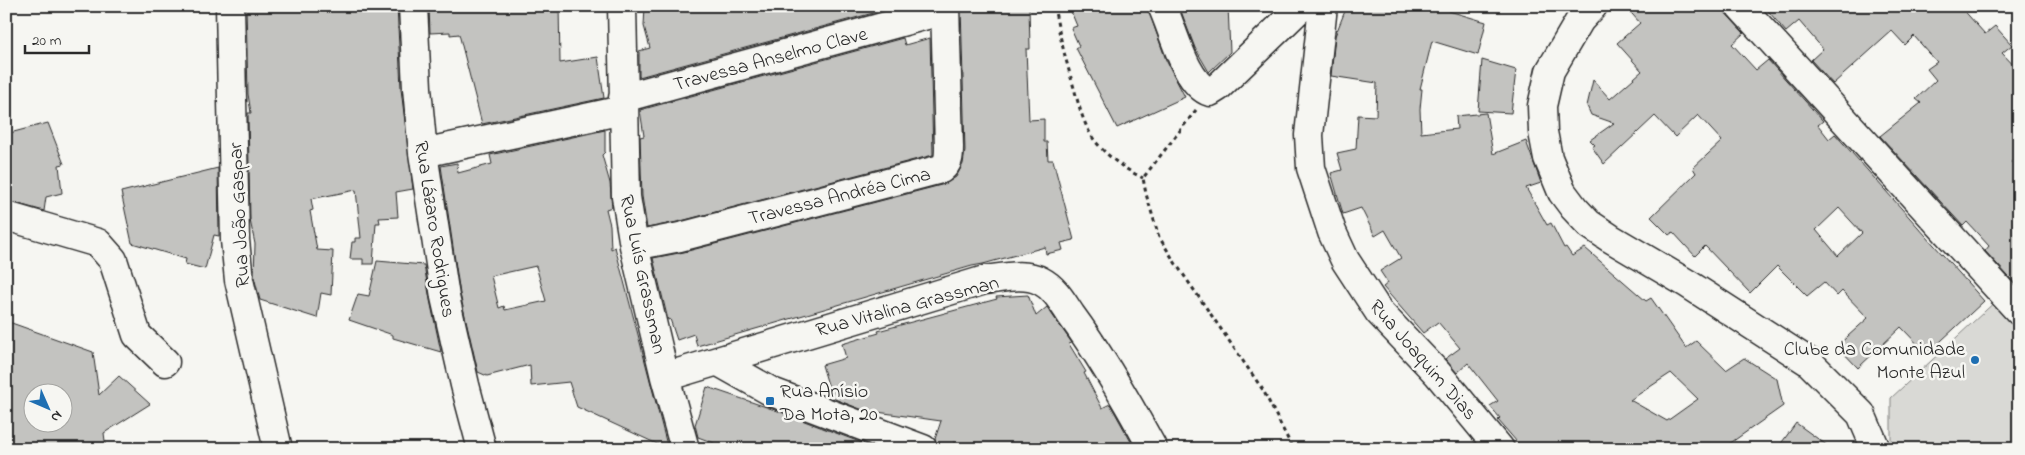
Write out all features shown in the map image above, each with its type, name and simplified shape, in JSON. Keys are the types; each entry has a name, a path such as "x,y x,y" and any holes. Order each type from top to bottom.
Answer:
{"street":[{"name":"Rua João Gaspar","path":"230,6 236,240 239,280 278,449"},
{"name":"Rua Lázaro Rodrigues","path":"414,6 417,88 423,153 445,297 482,449"},
{"name":"Rua Luís Grassman","path":"622,6 626,196 634,246 665,377 685,449"},
{"path":"1162,6 1187,67 1196,83 1202,89 1210,92 1218,87 1302,6"},
{"name":"Rua Joaquim Dias","path":"1323,6 1309,135 1311,168 1332,232 1345,260 1379,312 1438,374 1500,449"},
{"path":"1593,6 1580,20 1550,71 1542,106 1543,132 1548,158 1562,192 1589,224 1688,284 1809,362 1861,414 1876,449"},
{"path":"1740,6 2019,311"},
{"name":"Travessa Anselmo Clave","path":"423,153 623,104 945,8"},
{"name":"Travessa Andréa Cima","path":"634,246 680,237 942,169 948,161 950,146 945,8"},
{"path":"6,216 98,244 113,260 137,336 165,362"},
{"name":"Rua Vitalina Grassman","path":"665,377 719,362 793,336 984,280 1018,276 1040,280 1055,292 1080,326 1126,398 1153,449"},
{"path":"719,362 772,392 923,449"}],"path":[{"path":"1054,6 1060,42 1081,113 1088,129 1095,141 1123,169 1143,178"},
{"path":"1143,178 1210,92"},
{"path":"1143,178 1159,237 1262,390 1293,449"}],"shaded area":[{"name":"Clube da Comunidade Monte Azul","path":"1998,299 2019,323 2019,449 1891,449 1891,398"}],"building":[{"path":"246,6 397,6 401,89 413,189 396,192 398,217 379,218 380,223 376,223 373,264 363,264 363,259 350,259 352,242 355,242 355,238 361,238 356,190 311,199 313,210 310,211 317,250 333,251 331,295 321,293 317,318 260,300 254,277 255,244 250,220 248,113 251,113 248,94"},
{"path":"429,6 559,6 560,63 598,57 604,98 482,124 459,34 450,35 450,32 430,33"},
{"path":"645,6 895,7 639,77 639,51 650,48 644,26"},
{"path":"961,6 1029,6 1030,49 1026,49 1029,120 1044,119 1044,142 1047,142 1048,160 1053,160 1074,240 1061,243 1063,250 1046,254 1045,247 972,266 697,346 694,334 677,340 670,319 668,320 653,258 684,252 945,184 956,177 963,164 965,151"},
{"path":"1081,6 1147,6 1166,60 1185,97 1117,128 1076,48 1079,46 1071,28 1077,26 1070,9"},
{"path":"1179,6 1228,6 1230,52 1209,72 1195,48"},
{"path":"1347,6 1452,6 1449,11 1486,22 1478,55 1432,41 1420,89 1422,89 1420,109 1421,133 1457,129 1456,116 1486,113 1493,154 1526,141 1541,183 1526,188 1547,225 1551,223 1564,248 1566,247 1572,256 1585,248 1646,301 1651,298 1686,348 1696,341 1726,370 1744,358 1777,379 1783,406 1722,449 1523,449 1498,420 1500,418 1490,406 1498,401 1468,363 1457,373 1445,359 1460,348 1438,322 1423,333 1383,287 1388,283 1380,271 1401,258 1385,230 1375,236 1361,208 1343,214 1331,173 1342,170 1337,153 1356,149 1358,115 1376,116 1377,83 1331,76 1335,36","holes":["1671,373 1698,399 1667,421 1630,400"]},
{"path":"1625,6 1719,6 1744,33 1732,44 1756,70 1768,60 1823,121 1818,125 1829,139 1835,134 1984,301 1927,354 1901,327 1858,368 1837,346 1868,318 1842,291 1837,296 1824,282 1807,296 1777,266 1750,293 1705,246 1695,256 1673,232 1669,235 1651,217 1696,173 1693,168 1722,141 1698,115 1675,137 1655,116 1604,164 1592,147 1595,145 1590,140 1614,123 1591,115 1587,106 1593,80 1610,99 1642,71 1617,43 1640,23","holes":["1839,208 1862,233 1838,256 1816,230"]},
{"path":"1764,6 1960,6 1985,34 1995,26 2012,45 2002,53 2019,71 2019,155 2011,162 2019,170 2019,288 1985,251 1989,246 1967,222 1963,226 1880,136 1921,103 1916,99 1936,80 1927,69 1937,62 1914,36 1905,45 1892,31 1833,84 1811,60 1823,49 1799,21 1786,32"},
{"path":"903,38 905,45 930,38 933,155 677,222 647,228 642,196 640,137 644,136 640,110"},
{"path":"1482,60 1516,70 1511,113 1478,111"},
{"path":"48,123 64,164 59,165 62,193 46,197 44,211 8,201 6,134"},
{"path":"605,130 605,152 602,155 610,183 612,207 606,209 610,225 611,249 615,247 668,449 577,407 569,382 531,386 530,365 487,376 478,372 460,294 441,166 457,163 458,173 492,164 490,155","holes":["536,266 546,301 505,310 504,306 499,308 491,276"]},
{"path":"218,168 219,236 214,235 205,269 185,264 186,259 132,243 121,192"},
{"path":"377,261 424,265 441,352 393,338 393,335 349,320 358,294 369,296"},
{"path":"1028,295 1036,316 1047,307 1072,343 1069,344 1086,372 1084,373 1102,408 1110,404 1135,449 972,449 954,442 953,449 938,449 935,439 941,421 863,410 832,398 822,365 846,358 842,344 879,333 878,331 997,299 996,297"},
{"path":"6,321 93,352 99,395 119,376 150,404 104,433 106,449 6,449"},
{"path":"707,387 778,411 878,449 712,449 714,443 698,437 695,425"},
{"path":"1796,423 1832,449 1777,449"}],"place":[{"name":"Clube da Comunidade Monte Azul","path":"1975,360"},
{"name":"Rua Anísio Da Mota, 20","path":"770,401"}]}
